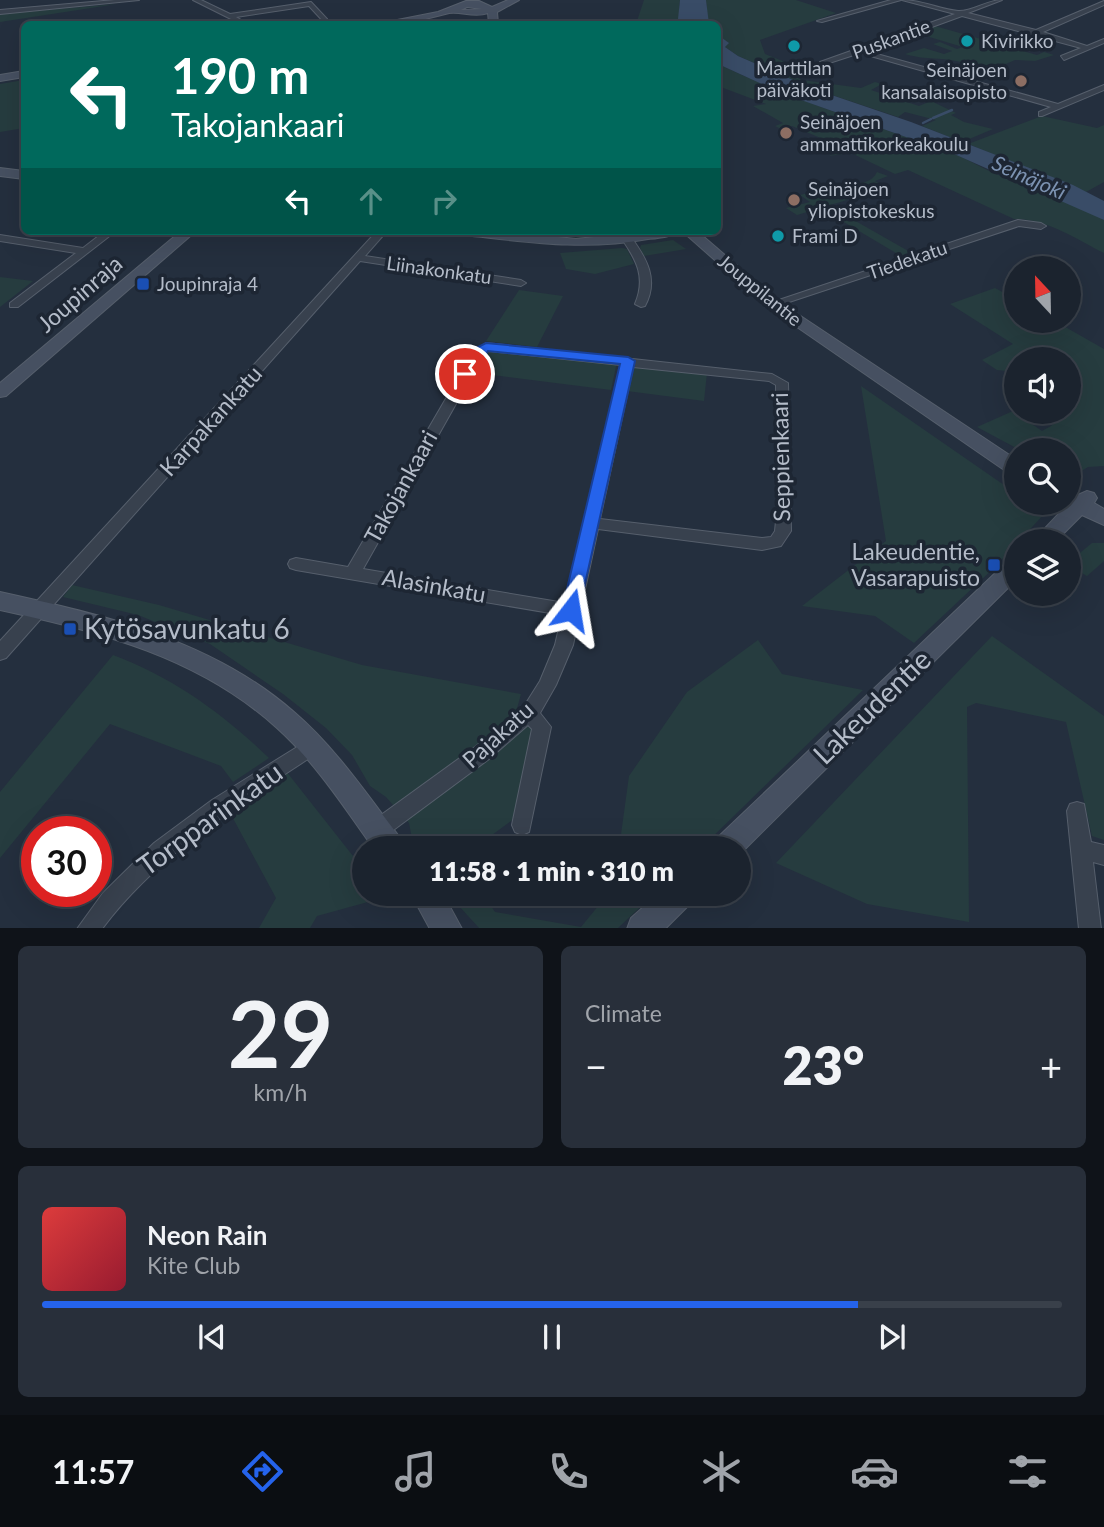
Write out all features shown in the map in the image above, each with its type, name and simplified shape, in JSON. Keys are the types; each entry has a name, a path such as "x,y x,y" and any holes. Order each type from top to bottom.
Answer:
{"main road":[{"path":"399,21 475,10 502,0"},
{"path":"494,21 491,15 493,10 515,0"},
{"path":"411,21 515,0"},
{"path":"475,10 493,21"},
{"path":"0,78 21,74"},
{"path":"0,172 21,175"},
{"path":"499,235 568,243 649,235"},
{"name":"Jouppilantie","path":"694,235 834,344 1004,460"},
{"name":"Jouppilantie","path":"703,235 777,302"},
{"path":"1054,529 1082,500 1104,518"},
{"name":"Lakeudentie","path":"739,836 1004,579"},
{"path":"0,601 150,641 195,661 252,694 286,721 337,776 382,836"},
{"path":"648,925 668,906"},
{"path":"436,911 460,928"}],"street":[{"path":"0,12 136,0"},
{"path":"196,0 239,21"},
{"path":"820,21 898,0"},
{"path":"905,0 1038,32 1088,48"},
{"name":"Puskantie","path":"823,64 999,0"},
{"path":"1038,32 1104,2"},
{"path":"229,16 311,4 324,19"},
{"path":"1064,58 1104,41"},
{"path":"860,51 1060,107"},
{"path":"1042,114 1104,87"},
{"name":"Tiedekatu","path":"777,302 1018,223 1041,226"},
{"path":"14,305 106,235"},
{"name":"Joupinraja","path":"0,392 184,235"},
{"name":"Karpakankatu","path":"0,653 378,235"},
{"path":"0,238 85,251"},
{"path":"627,239 647,272 648,286 641,304"},
{"name":"Liinakonkatu","path":"358,258 521,283"},
{"name":"Takojankaari","path":"353,572 479,352 486,347 497,346 628,361"},
{"name":"Pajakatu","path":"387,836 529,714 547,685 564,645 628,361"},
{"name":"Seppienkaari","path":"593,523 762,544 776,542 783,531 782,383 772,378 628,361"},
{"name":"Jouppilantie","path":"957,428 1004,453"},
{"name":"Alasinkatu","path":"296,564 571,610"},
{"path":"522,825 542,727 529,714"},
{"name":"Torpparinkatu","path":"89,928 105,905 162,848 310,747"},
{"path":"1077,811 1090,928"},
{"path":"1082,850 1104,855"}],"green space":[{"path":"644,0 680,0 679,8 683,21 637,21"},
{"path":"706,0 796,0 836,13 760,40 765,54 790,64 785,65 793,75 802,80 861,88 875,82 882,84 871,90 919,106 931,101 956,113 951,115 964,122 993,129 962,142 922,126 936,120 905,112 898,117 814,89 738,56 725,47 728,43 721,37 721,21 708,21"},
{"path":"117,4 0,22 0,14"},
{"path":"935,26 1037,55 1044,52 1054,55 1035,61 1015,60 978,76 952,68 964,63 905,54 924,48 944,54 952,51 933,44 940,42 957,49 963,47 916,33"},
{"path":"721,65 804,101 952,153 996,174 1078,206 1104,220 1104,253 1060,230 1038,222 1014,219 908,170 895,174 851,153 829,156 840,150 820,140 823,139 792,126 781,129 775,126 783,123 753,106 766,104 721,87"},
{"path":"21,80 21,128 0,132 0,84"},
{"path":"1042,116 1097,128 1104,125 1104,182 1086,192 968,144"},
{"path":"877,172 888,176 875,181 880,184 847,200 797,215 786,208 810,202 800,195 812,192 823,198 846,192 834,184 864,182 874,177"},
{"path":"837,207 848,213 845,215 910,252 901,256 827,212"},
{"path":"550,235 603,235 581,238"},
{"path":"673,240 686,249 644,256 640,248 641,245"},
{"path":"627,249 634,264 595,274 566,269 560,253"},
{"path":"0,277 33,281 0,307"},
{"path":"995,288 1004,293 1004,333 1076,333 1104,349 1104,466 1088,467 1081,471 1081,438 1004,438 1004,441 977,427 1004,415 1004,424 1032,424 1042,431 1053,424 1081,424 1081,347 1007,347 1013,344 950,304"},
{"path":"519,290 563,296 537,347 486,341"},
{"path":"490,348 617,362 611,390 477,373"},
{"path":"1004,349 1004,371 997,370 982,360"},
{"path":"633,365 707,373 704,401 627,391"},
{"path":"861,386 1004,485 1004,515 1043,515 1030,529 1004,529 1004,557 914,643 875,616 802,606 886,541"},
{"path":"1092,543 1104,543 1104,561 1087,576 1081,573 1081,552"},
{"path":"72,585 159,605 362,665 521,694 516,712 534,728 515,818 491,836 412,836 409,823 386,797 370,786 352,755 326,728 283,694 210,644 138,615 63,597"},
{"path":"992,636 1104,716 1104,840 1092,836 1066,722 976,703 967,707 969,922 867,904 776,863"},
{"path":"758,640 782,674 863,690 713,836 621,836 629,776 687,692"},
{"path":"113,655 156,674 196,698 269,758 233,782 221,766 110,724 34,816 21,816 21,832 0,858 0,792"},
{"path":"286,771 352,855 353,906 317,916 310,928 259,928 276,898 228,809"},
{"path":"459,906 491,906 495,912 581,927 598,906 641,906 618,928 479,928"}],"water":[{"path":"680,0 706,0 709,21 678,19"},
{"name":"Seinäjoki","path":"721,37 729,43 725,47 738,56 814,89 911,122 1073,185 1104,201 1104,220 954,154 784,94 721,65"}],"waterway":[{"path":"933,118 952,110"},
{"path":"923,123 931,119"}],"place":[{"name":"Kivirikko","path":"967,41"},
{"name":"Marttilan päiväkoti","path":"794,46"},
{"name":"Seinäjoen kansalaisopisto","path":"1021,81"},
{"name":"Seinäjoen ammattikorkeakoulu","path":"786,133"},
{"name":"Seinäjoen yliopistokeskus","path":"794,200"},
{"name":"Frami D","path":"778,236"},
{"name":"Joupinraja 4","path":"143,284"},
{"name":"Lakeudentie, Vasarapuisto","path":"994,565"},
{"name":"Kytösavunkatu 6","path":"70,629"}],"route":[{"path":"465,374 479,352 486,347 497,346 628,361 571,610"}]}
